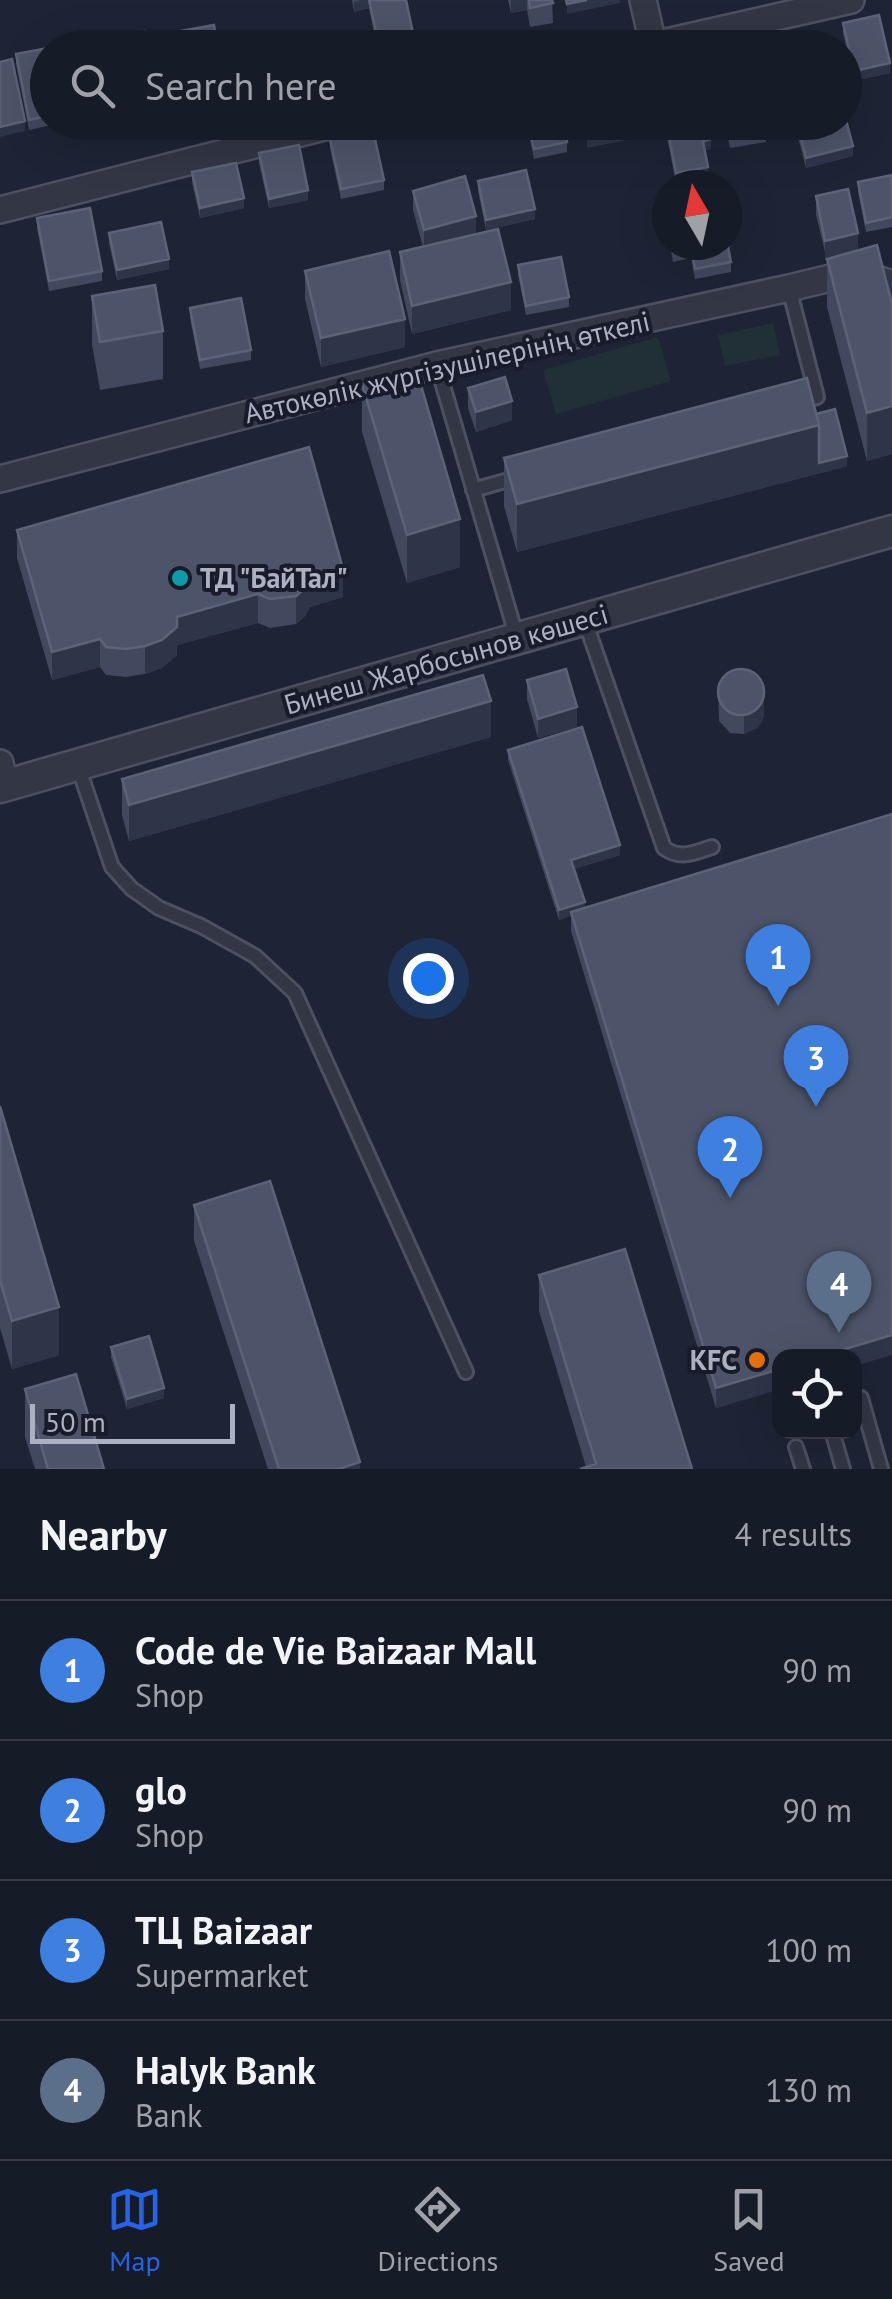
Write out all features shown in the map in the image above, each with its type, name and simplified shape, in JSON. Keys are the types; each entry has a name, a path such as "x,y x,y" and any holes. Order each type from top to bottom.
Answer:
{"street":[{"path":"643,0 645,30"},
{"path":"717,30 851,0"},
{"path":"0,210 274,140"},
{"name":"Автокөлік жүргізушілерінің өткелі","path":"0,479 437,365 855,272 892,287"},
{"name":"Бинеш Жарбосынов көшесі","path":"2,778 78,766 892,531"}],"lane":[{"path":"779,408 817,397 789,288"},
{"path":"437,365 517,638"},
{"path":"473,490 530,474"},
{"path":"584,619 664,848 674,855 686,856 712,847"},
{"path":"78,766 112,866 132,889 159,908 255,956 296,993 466,1372"},
{"path":"862,1401 882,1469"},
{"path":"834,1439 843,1469"},
{"path":"796,1447 803,1469"}],"shaded area":[{"path":"773,323 780,355 725,366 718,335"},
{"path":"658,337 671,381 556,414 543,370"}],"building":[{"path":"369,0 406,0 412,30 376,30"},
{"path":"529,0 552,0 553,3 530,8"},
{"path":"879,15 890,63 862,69 862,30 845,30 843,23"},
{"path":"214,25 215,30 186,30"},
{"path":"30,51 29,120 16,54"},
{"path":"12,59 25,121 0,127 0,62"},
{"path":"330,140 375,140 384,180 341,189"},
{"path":"532,140 567,140 567,142 534,149"},
{"path":"670,140 707,140 703,141 708,167 675,170"},
{"path":"802,140 851,140 853,146 806,158"},
{"path":"299,145 308,190 269,199 259,153"},
{"path":"236,163 244,198 200,208 192,172"},
{"path":"526,170 535,209 486,220 478,181"},
{"path":"892,175 892,217 866,223 858,182"},
{"path":"465,176 476,216 424,230 413,191"},
{"path":"848,189 858,233 825,241 816,196"},
{"path":"90,208 102,271 49,281 37,218"},
{"path":"161,222 169,259 117,270 109,233"},
{"path":"498,229 511,282 412,306 400,252"},
{"path":"877,245 892,304 892,406 867,413 827,259"},
{"path":"389,251 405,319 321,338 305,271"},
{"path":"561,257 569,297 526,306 518,265"},
{"path":"693,260 731,260 731,262 695,269"},
{"path":"155,285 163,331 100,342 92,296"},
{"path":"241,298 251,350 200,360 190,308"},
{"path":"416,368 460,519 407,535 362,384"},
{"path":"505,377 512,401 476,412 468,388"},
{"path":"807,378 819,425 517,504 504,458"},
{"path":"835,409 847,456 819,463 816,414"},
{"name":"ТД \"БайТал\"","path":"309,447 343,569 310,579 296,596 270,599 258,594 177,617 177,627 162,640 145,646 106,647 100,639 52,652 17,530"},
{"path":"566,669 577,707 538,719 527,680"},
{"path":"741,669 757,676 764,692 757,708 741,715 725,708 718,692 725,676"},
{"path":"483,675 491,701 129,805 122,779"},
{"path":"582,727 620,845 571,860 585,902 559,910 508,750"},
{"path":"892,814 892,1335 845,1349 772,1349 772,1371 716,1388 571,912"},
{"path":"0,1106 59,1307 12,1321 0,1280"},
{"path":"270,1181 360,1462 339,1469 279,1469 194,1205"},
{"path":"625,1249 692,1469 580,1469 596,1464 539,1275"},
{"path":"149,1336 164,1388 127,1399 111,1347"},
{"path":"76,1374 104,1469 48,1469 25,1389"}],"place":[{"name":"ТД \"БайТал\"","path":"180,578"},
{"name":"Code de Vie Baizaar Mall","path":"778,1006"},
{"name":"ТЦ Baizaar","path":"816,1107"},
{"name":"glo","path":"730,1198"},
{"name":"Halyk Bank","path":"839,1333"},
{"name":"KFC","path":"757,1360"}]}
